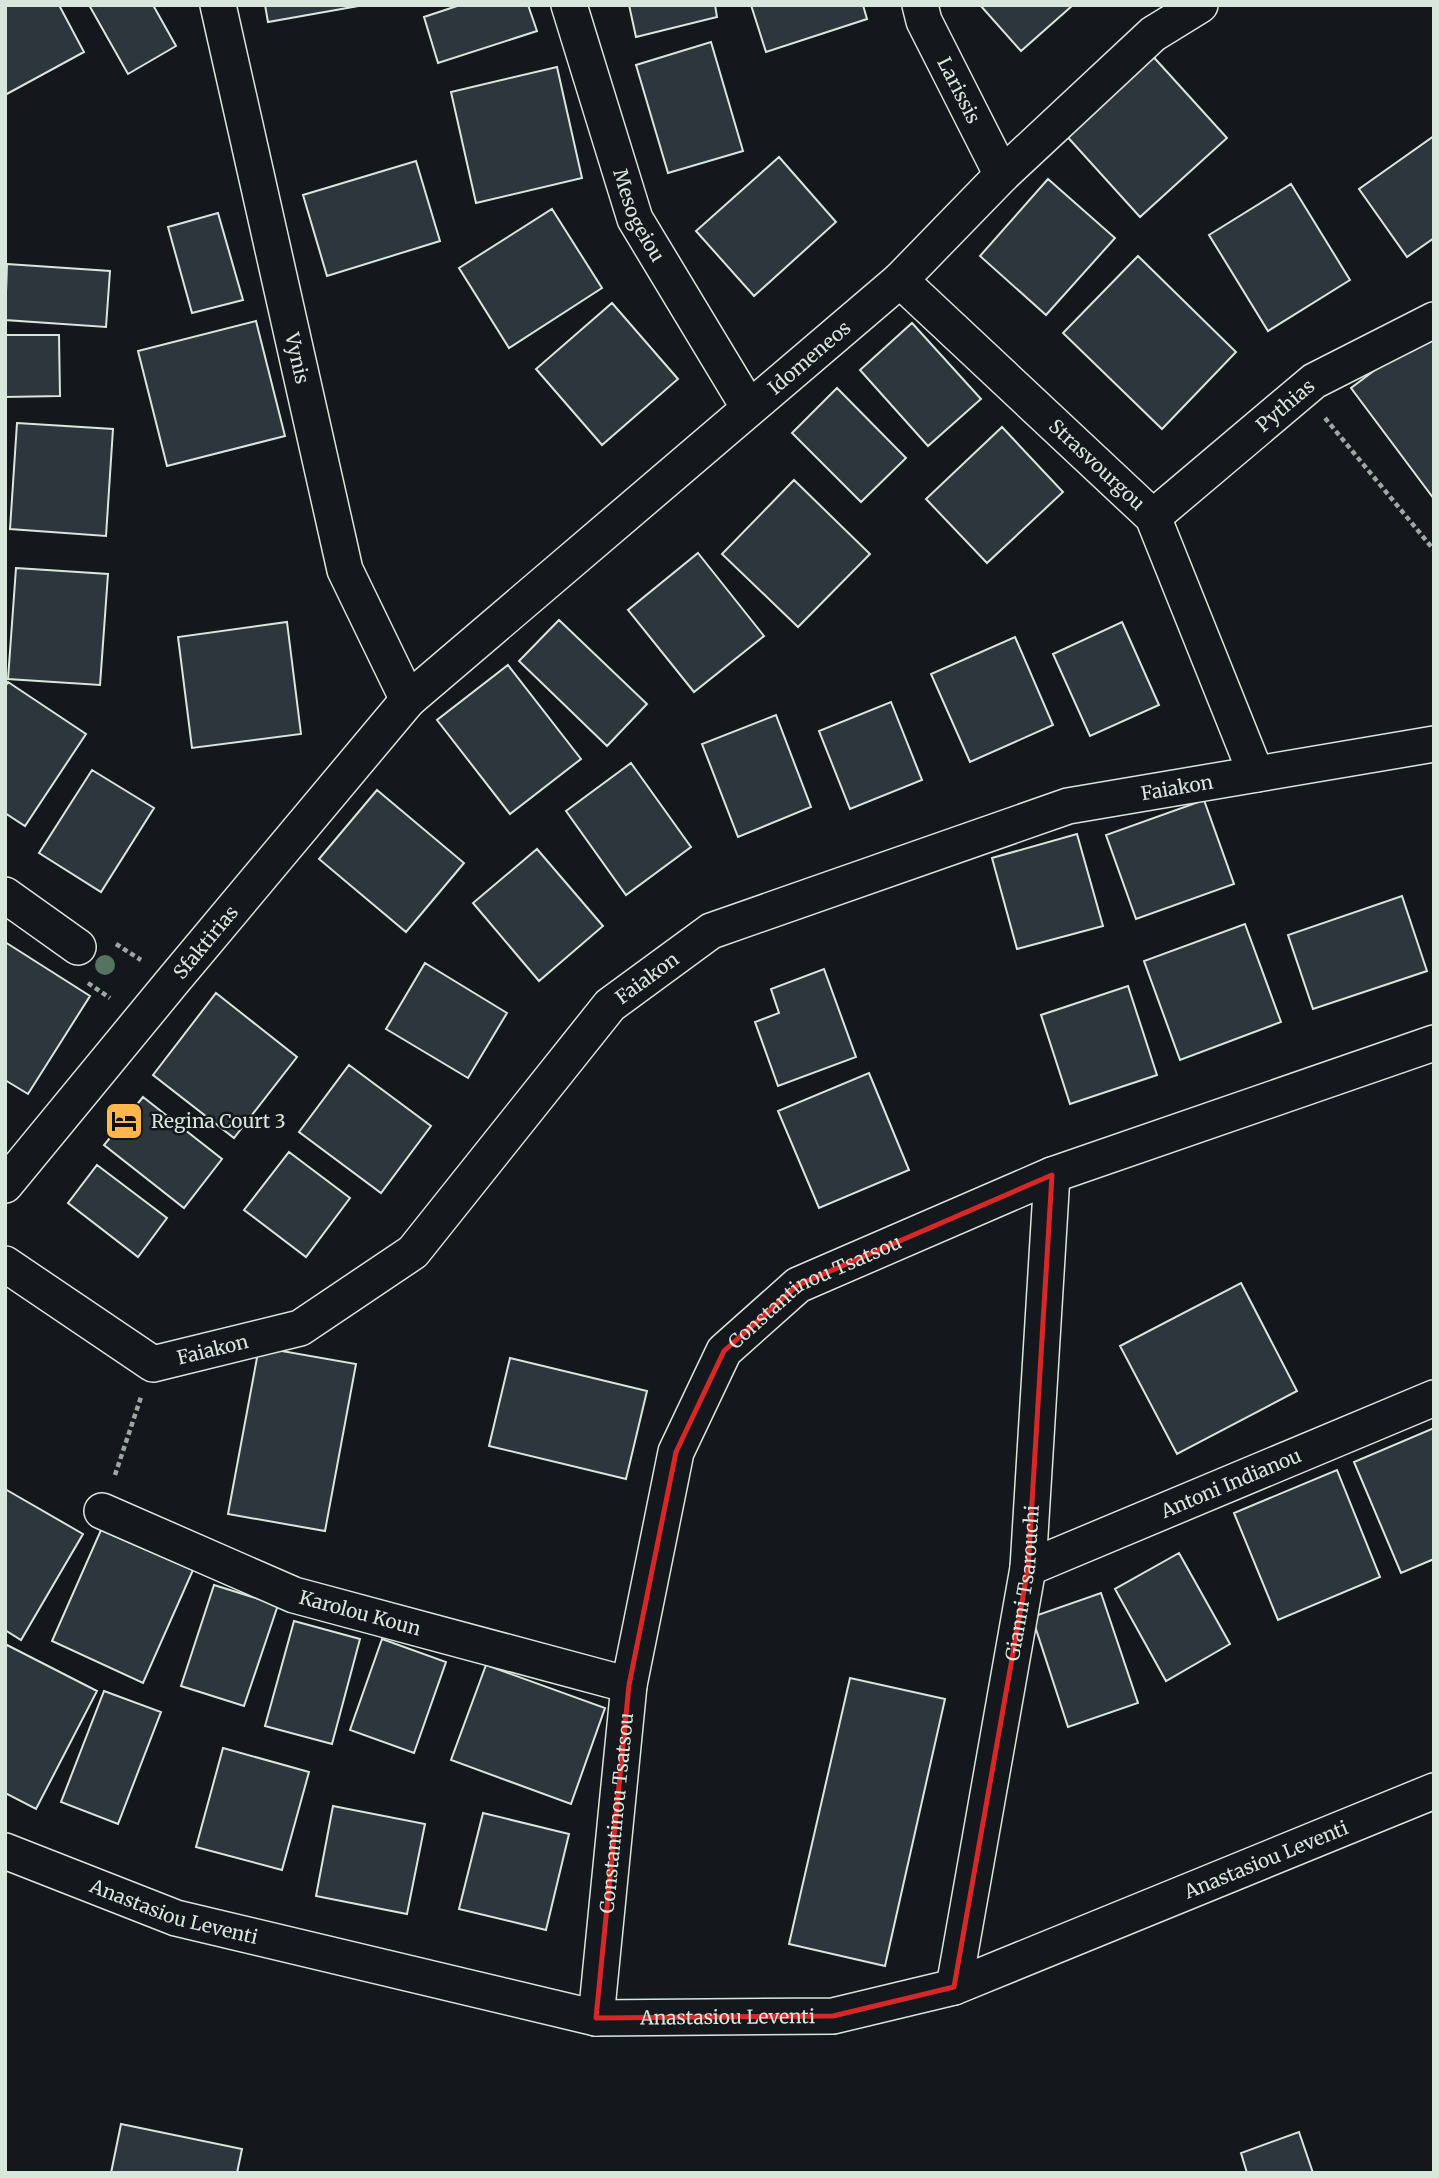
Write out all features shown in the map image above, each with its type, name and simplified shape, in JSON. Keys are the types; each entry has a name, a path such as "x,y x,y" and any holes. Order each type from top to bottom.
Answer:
{"street":[{"name":"Vynis","path":"218,5 345,570 408,700"},
{"name":"Mesogeiou","path":"569,5 635,219 749,408"},
{"name":"Larissis","path":"920,5 924,21 1002,176"},
{"name":"Idomeneos","path":"408,700 900,281 1002,176 1153,34 1200,5"},
{"name":"Strasvourgou","path":"900,281 1153,517 1256,774"},
{"name":"Pythias","path":"1153,517 1314,381 1434,320"},
{"name":"Sfaktirias","path":"5,1185 408,700"},
{"name":"Faiakon","path":"5,1264 153,1364 300,1328 413,1252 610,1005 711,931 1068,806 1434,744"},
{"path":"5,895 78,947"},
{"name":"Constantinou Tsatsou","path":"596,2018 629,1685 676,1452 724,1351 799,1285 1052,1175 1434,1043"},
{"name":"Gianni Tsarouchi","path":"954,1987 1028,1568 1052,1175"},
{"name":"Antoni Indianou","path":"1028,1568 1434,1398"},
{"name":"Karolou Koun","path":"102,1511 294,1595 629,1685"},
{"name":"Anastasiou Leventi","path":"5,1851 176,1918 596,2018 833,2016 954,1987 1434,1791"}],"path":[{"path":"1302,390 1434,550"},
{"path":"114,943 172,982"},
{"path":"102,1511 153,1364"}],"highlighted area":[{"path":"1052,1175 1028,1568 954,1987 833,2016 596,2018 629,1685 676,1452 724,1351 798,1285"}],"building":[{"path":"5,5 59,5 84,52 5,95"},
{"path":"89,5 153,5 176,46 128,74"},
{"path":"265,5 364,5 268,22"},
{"path":"460,5 528,5 537,31 438,63 424,17"},
{"path":"629,5 715,5 717,17 636,37"},
{"path":"751,5 863,5 867,19 766,52"},
{"path":"980,5 1073,5 1021,51"},
{"path":"711,42 743,151 668,173 636,65"},
{"path":"1149,52 1227,138 1140,217 1063,132"},
{"path":"557,67 582,178 476,203 451,92"},
{"path":"1434,136 1434,238 1407,257 1359,189"},
{"path":"779,157 836,222 754,296 696,231"},
{"path":"416,161 440,241 327,276 303,195"},
{"path":"1048,179 1115,238 1046,315 980,256"},
{"path":"1291,184 1350,280 1268,331 1209,235"},
{"path":"552,209 602,288 509,348 459,268"},
{"path":"218,213 243,300 192,313 168,227"},
{"path":"1138,256 1236,352 1162,429 1063,333"},
{"path":"7,264 110,271 106,327 5,320"},
{"path":"612,303 678,379 602,445 536,369"},
{"path":"256,321 285,436 167,466 138,351"},
{"path":"912,323 981,399 928,446 860,370"},
{"path":"1431,328 1434,332 1434,499 1351,388"},
{"path":"5,335 59,335 60,396 5,397"},
{"path":"837,388 906,458 861,502 792,433"},
{"path":"17,423 113,429 106,536 10,529"},
{"path":"1002,427 1063,492 987,563 926,499"},
{"path":"794,480 870,554 798,627 722,554"},
{"path":"698,553 764,636 694,692 628,610"},
{"path":"16,568 108,574 100,685 8,679"},
{"path":"559,620 647,704 607,746 519,661"},
{"path":"287,622 301,734 192,748 178,637"},
{"path":"1122,622 1159,705 1090,736 1053,654"},
{"path":"1015,637 1053,725 970,762 931,674"},
{"path":"508,665 581,759 510,814 437,720"},
{"path":"8,682 86,734 25,826 5,813 5,687"},
{"path":"891,702 922,780 850,809 819,731"},
{"path":"776,715 811,807 738,837 702,744"},
{"path":"631,763 691,847 626,895 566,811"},
{"path":"92,770 154,808 101,892 39,853"},
{"path":"377,790 464,863 406,932 319,859"},
{"path":"1204,800 1234,884 1136,919 1106,835"},
{"path":"1077,834 1103,926 1017,949 992,858"},
{"path":"537,849 603,926 539,981 473,903"},
{"path":"1402,896 1427,971 1313,1009 1288,935"},
{"path":"1245,924 1281,1022 1180,1060 1144,961"},
{"path":"5,942 90,996 28,1094 5,1080"},
{"path":"425,963 507,1013 468,1078 386,1029"},
{"path":"824,969 856,1057 778,1086 755,1022 779,1013 771,989"},
{"path":"1128,986 1157,1075 1070,1104 1041,1015"},
{"path":"216,993 297,1057 234,1138 153,1075"},
{"path":"349,1065 431,1126 381,1193 299,1132"},
{"path":"869,1073 909,1170 819,1208 778,1111"},
{"path":"143,1097 222,1159 184,1208 104,1145"},
{"path":"289,1152 350,1198 306,1257 244,1210"},
{"path":"97,1165 167,1218 138,1257 68,1203"},
{"path":"1241,1283 1297,1391 1177,1454 1120,1346"},
{"path":"259,1347 356,1364 325,1531 228,1514"},
{"path":"510,1358 647,1391 626,1479 489,1446"},
{"path":"1434,1428 1434,1559 1401,1573 1354,1462"},
{"path":"1337,1470 1380,1577 1278,1620 1234,1513"},
{"path":"5,1489 83,1534 21,1640 5,1630"},
{"path":"101,1530 193,1570 143,1683 52,1641"},
{"path":"1179,1553 1230,1644 1166,1681 1115,1589"},
{"path":"214,1585 278,1605 244,1706 181,1686"},
{"path":"1101,1593 1138,1703 1068,1727 1032,1617"},
{"path":"294,1621 360,1639 332,1744 265,1726"},
{"path":"382,1639 446,1662 414,1753 350,1730"},
{"path":"7,1645 97,1691 36,1809 5,1793"},
{"path":"486,1665 605,1708 571,1804 451,1760"},
{"path":"850,1678 945,1699 885,1966 789,1944"},
{"path":"104,1691 161,1712 118,1824 61,1802"},
{"path":"223,1748 309,1772 282,1870 196,1847"},
{"path":"333,1806 425,1824 407,1914 316,1896"},
{"path":"483,1813 569,1834 546,1930 459,1909"},
{"path":"121,2124 242,2149 237,2173 111,2173"},
{"path":"1299,2132 1313,2173 1247,2173 1241,2153"}],"place":[{"name":"Regina Court 3","path":"124,1121"}]}
